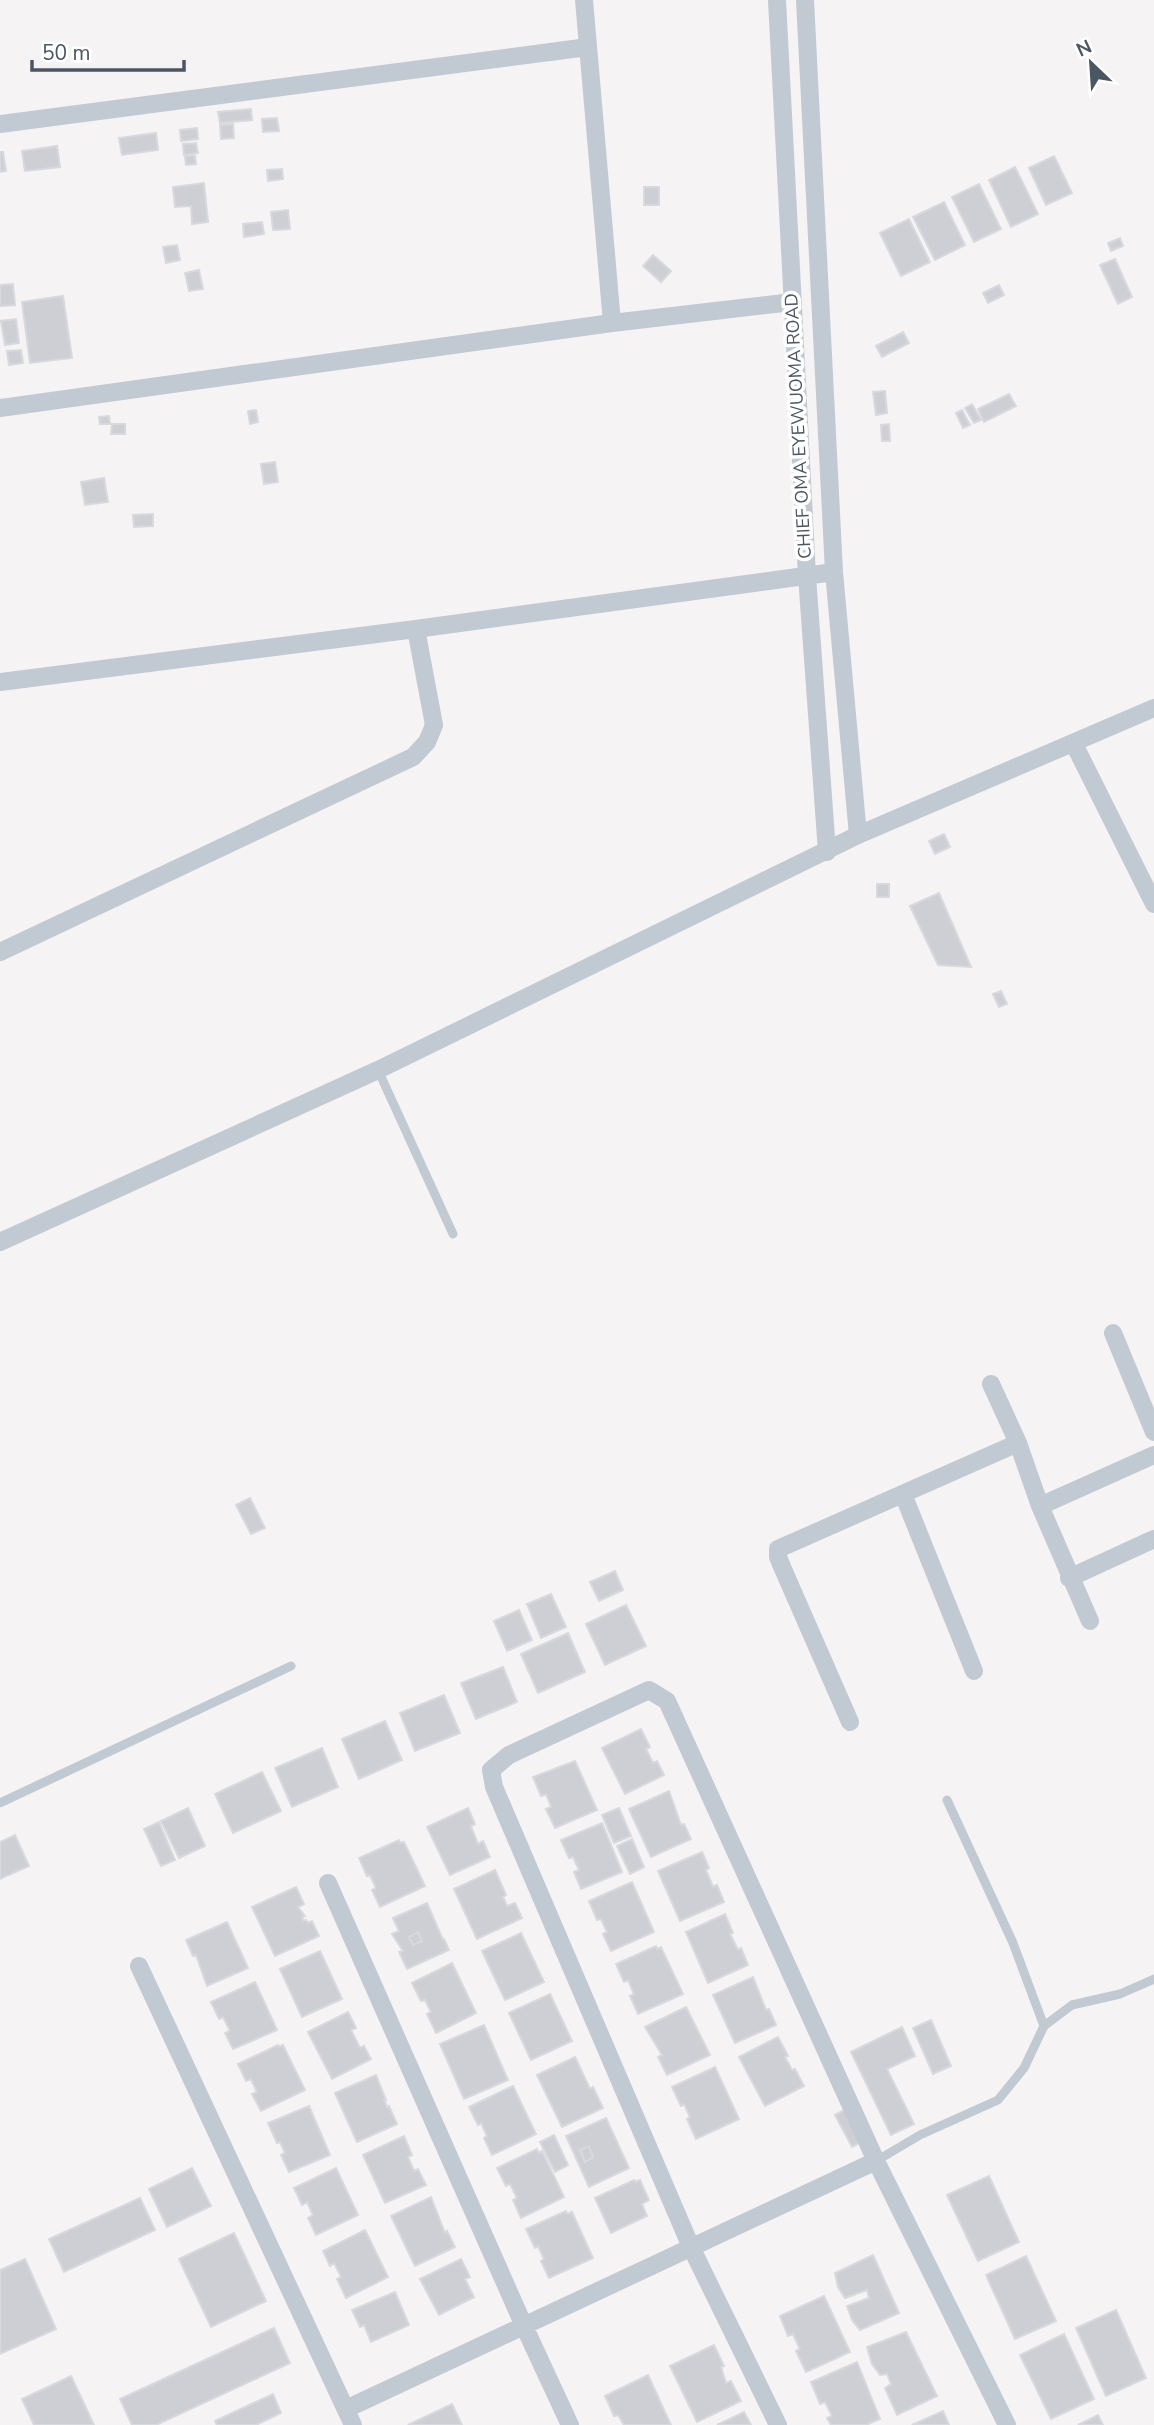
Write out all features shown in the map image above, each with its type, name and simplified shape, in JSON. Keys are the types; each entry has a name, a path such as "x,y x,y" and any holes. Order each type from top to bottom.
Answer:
{"street":[{"path":"584,0 612,323"},
{"name":"CHIEF OMA EYEWUOMA ROAD","path":"777,0 807,576 827,852"},
{"name":"CHIEF OMA EYEWUOMA ROAD","path":"805,0 834,572 859,835"},
{"path":"0,124 588,47"},
{"path":"0,408 612,323 792,302"},
{"path":"0,682 834,572"},
{"path":"0,952 413,757 427,742 435,725 416,629"},
{"path":"0,1242 378,1070 859,835 1154,708"},
{"path":"1074,744 1154,904"},
{"path":"1113,1333 1154,1432"},
{"path":"991,1384 1018,1443 1069,1578 1090,1621"},
{"path":"850,1722 778,1557 778,1549 1018,1443"},
{"path":"1040,1506 1154,1455"},
{"path":"903,1494 974,1671"},
{"path":"1069,1578 1154,1539"},
{"path":"778,2425 691,2247 494,1787 491,1770 509,1755 649,1690 667,1701 876,2161 1007,2425"},
{"path":"328,1883 570,2425"},
{"path":"139,1966 349,2417 524,2326 876,2161"}],"lane":[{"path":"378,1070 453,1234"},
{"path":"0,1804 291,1666"},
{"path":"947,1800 1013,1943 1044,2026"},
{"path":"876,2161 920,2135 998,2100 1024,2068 1044,2026 1072,2005 1120,1994 1154,1979"}],"building":[{"path":"251,109 252,120 220,123 218,112"},
{"path":"277,118 279,131 263,132 262,119"},
{"path":"233,124 234,138 221,139 220,125"},
{"path":"197,128 198,139 181,141 180,130"},
{"path":"156,133 158,150 122,155 119,138"},
{"path":"196,143 198,153 184,155 183,144"},
{"path":"57,146 60,167 25,171 22,151"},
{"path":"0,152 3,152 6,171 0,172"},
{"path":"195,155 196,164 186,165 185,156"},
{"path":"1054,156 1072,193 1046,205 1029,168"},
{"path":"1015,167 1038,214 1011,227 989,180"},
{"path":"282,169 283,179 268,181 267,170"},
{"path":"204,183 208,222 192,224 191,206 175,207 173,187"},
{"path":"979,184 1001,229 974,242 952,197"},
{"path":"644,187 659,187 659,205 644,205"},
{"path":"944,202 965,245 935,260 913,217"},
{"path":"288,210 290,229 273,230 271,212"},
{"path":"909,219 930,262 901,276 880,233"},
{"path":"262,222 264,234 244,237 243,224"},
{"path":"1120,238 1123,246 1111,251 1108,243"},
{"path":"177,245 180,260 166,263 163,247"},
{"path":"653,255 671,271 661,282 643,266"},
{"path":"1115,259 1132,297 1118,304 1100,265"},
{"path":"199,270 203,289 189,291 185,273"},
{"path":"13,284 15,305 0,306 0,285"},
{"path":"999,285 1004,295 988,303 983,293"},
{"path":"63,296 72,358 30,363 22,302"},
{"path":"16,319 19,343 5,345 1,321"},
{"path":"903,332 909,343 882,357 876,346"},
{"path":"21,350 23,363 9,365 7,351"},
{"path":"885,391 887,413 876,415 873,392"},
{"path":"1009,394 1016,406 984,422 978,409"},
{"path":"972,404 981,420 974,423 965,408"},
{"path":"256,410 258,422 250,424 248,411"},
{"path":"962,410 970,425 963,428 956,413"},
{"path":"109,416 110,424 100,424 99,417"},
{"path":"112,424 125,424 125,434 111,434"},
{"path":"889,424 890,441 882,441 881,425"},
{"path":"275,462 278,482 264,484 261,464"},
{"path":"104,478 108,502 85,505 81,482"},
{"path":"153,514 153,526 134,527 133,515"},
{"path":"944,834 950,847 935,854 929,841"},
{"path":"877,884 889,884 889,897 877,897"},
{"path":"939,893 971,967 938,965 910,906"},
{"path":"1001,991 1007,1004 999,1007 993,994"},
{"path":"250,1498 265,1528 251,1534 236,1505"},
{"path":"615,1571 623,1590 599,1601 590,1582"},
{"path":"551,1594 566,1627 541,1638 527,1604"},
{"path":"626,1605 646,1646 605,1665 586,1624"},
{"path":"519,1610 532,1640 507,1651 494,1621"},
{"path":"568,1633 585,1672 538,1693 521,1654"},
{"path":"503,1667 517,1702 476,1719 461,1683"},
{"path":"444,1695 460,1733 415,1751 400,1713"},
{"path":"385,1721 402,1760 359,1779 342,1739"},
{"path":"641,1729 650,1747 646,1749 653,1763 657,1761 664,1775 625,1794 602,1748"},
{"path":"322,1748 338,1787 292,1807 275,1768"},
{"path":"575,1761 597,1810 555,1828 546,1809 551,1807 546,1794 541,1796 533,1777"},
{"path":"262,1772 281,1811 233,1833 215,1794"},
{"path":"669,1791 681,1825 684,1824 691,1839 651,1857 629,1809"},
{"path":"188,1808 205,1846 179,1858 161,1821"},
{"path":"468,1808 475,1824 471,1826 478,1844 483,1841 490,1857 450,1875 427,1827"},
{"path":"619,1808 631,1836 614,1843 602,1815"},
{"path":"159,1822 175,1860 161,1866 144,1829"},
{"path":"602,1823 622,1872 581,1889 574,1872 579,1870 573,1857 569,1858 561,1840"},
{"path":"15,1835 29,1866 0,1879 0,1842"},
{"path":"632,1839 644,1867 630,1874 617,1846"},
{"path":"399,1840 400,1843 404,1842 425,1886 380,1907 372,1890 376,1888 359,1858"},
{"path":"702,1852 713,1887 717,1885 724,1902 680,1921 658,1871"},
{"path":"495,1870 506,1895 503,1897 507,1906 515,1903 522,1918 477,1939 454,1889"},
{"path":"632,1882 654,1932 611,1951 603,1934 607,1932 601,1919 597,1920 589,1901"},
{"path":"296,1887 304,1904 298,1907 305,1916 302,1918 308,1923 312,1921 319,1936 275,1956 252,1907"},
{"path":"427,1903 449,1950 407,1969 399,1952 403,1951 392,1934 399,1931 393,1918","holes":["418,1932 422,1941 413,1945 409,1937"]},
{"path":"725,1914 733,1933 730,1934 738,1950 741,1948 748,1965 708,1983 686,1932"},
{"path":"227,1922 248,1968 207,1986 196,1955 193,1956 186,1940"},
{"path":"418,1932 422,1941 413,1945 409,1937"},
{"path":"521,1933 544,1982 505,2000 482,1951"},
{"path":"656,1946 657,1949 661,1947 683,1994 638,2014 630,1996 634,1994 628,1980 624,1982 616,1964"},
{"path":"320,1951 342,1999 302,2017 280,1969"},
{"path":"452,1963 476,2013 436,2033 427,2014 431,2012 425,2000 421,2001 412,1983"},
{"path":"753,1977 766,2010 769,2009 776,2025 735,2043 713,1995"},
{"path":"255,1982 277,2030 233,2049 225,2033 230,2031 223,2017 219,2019 211,2002"},
{"path":"550,1994 572,2041 531,2060 509,2013"},
{"path":"686,2007 710,2055 667,2075 658,2057 662,2055 645,2027"},
{"path":"348,2012 356,2028 351,2030 360,2048 364,2046 371,2059 332,2079 308,2032"},
{"path":"931,2020 951,2066 933,2074 913,2028"},
{"path":"484,2025 508,2080 464,2099 440,2044"},
{"path":"902,2027 915,2056 887,2069 914,2124 891,2135 851,2052"},
{"path":"778,2037 788,2056 785,2057 804,2086 765,2106 739,2057"},
{"path":"283,2045 305,2090 261,2111 252,2094 257,2092 251,2079 246,2081 238,2064"},
{"path":"575,2057 590,2089 593,2087 603,2108 562,2127 537,2075"},
{"path":"715,2067 739,2119 696,2139 684,2104 681,2106 672,2087"},
{"path":"376,2075 387,2107 389,2106 397,2124 357,2142 335,2093"},
{"path":"513,2086 536,2134 492,2155 481,2123 478,2125 469,2107"},
{"path":"309,2106 330,2155 289,2172 281,2155 285,2153 268,2123"},
{"path":"846,2109 862,2142 852,2147 835,2115"},
{"path":"606,2118 629,2168 589,2187 566,2136","holes":["589,2146 593,2157 585,2162 580,2150"]},
{"path":"554,2135 568,2165 555,2172 540,2142"},
{"path":"404,2136 412,2155 408,2157 414,2171 418,2169 426,2185 385,2203 363,2155"},
{"path":"589,2146 593,2157 585,2162 580,2150"},
{"path":"537,2149 539,2153 542,2151 564,2197 521,2218 513,2200 517,2198 510,2184 506,2186 497,2168"},
{"path":"192,2168 211,2206 167,2227 149,2189"},
{"path":"336,2168 358,2215 316,2235 308,2218 313,2215 307,2202 302,2205 294,2188"},
{"path":"989,2176 1019,2242 978,2261 947,2195"},
{"path":"634,2180 640,2180 649,2200 642,2204 647,2216 611,2233 595,2198"},
{"path":"431,2197 445,2233 447,2231 455,2247 415,2266 391,2216"},
{"path":"140,2198 155,2230 64,2272 49,2239"},
{"path":"566,2211 567,2214 572,2212 593,2258 549,2278 538,2246 535,2248 526,2229"},
{"path":"365,2230 388,2277 346,2298 337,2279 341,2277 334,2263 330,2266 323,2251"},
{"path":"234,2233 266,2301 211,2327 179,2259"},
{"path":"873,2255 899,2313 860,2330 852,2320 847,2306 869,2298 867,2290 845,2298 838,2287 835,2273"},
{"path":"1026,2256 1056,2321 1015,2339 986,2275"},
{"path":"25,2259 56,2329 0,2354 0,2270"},
{"path":"461,2259 470,2277 465,2279 474,2297 439,2315 420,2279"},
{"path":"395,2292 409,2325 371,2342 364,2325 360,2327 352,2310"},
{"path":"824,2296 850,2352 806,2372 796,2351 800,2349 793,2334 788,2336 780,2316"},
{"path":"1116,2310 1146,2378 1106,2396 1076,2328"},
{"path":"274,2328 290,2363 156,2425 132,2425 120,2399"},
{"path":"906,2332 937,2396 897,2415 885,2388 891,2384 887,2374 880,2375 872,2364 867,2347"},
{"path":"1064,2334 1094,2399 1051,2419 1020,2355"},
{"path":"714,2345 724,2366 721,2367 726,2383 731,2381 741,2401 697,2422 670,2366"},
{"path":"857,2362 880,2419 866,2425 831,2425 827,2418 832,2416 825,2402 820,2404 811,2382"},
{"path":"648,2375 671,2425 624,2425 618,2415 614,2416 605,2396"},
{"path":"71,2376 94,2425 34,2425 22,2399"},
{"path":"273,2394 281,2413 256,2425 217,2425 215,2421"},
{"path":"452,2404 462,2425 408,2425"},
{"path":"943,2411 949,2425 912,2425"},
{"path":"744,2412 751,2425 717,2425"},
{"path":"1098,2415 1103,2425 1078,2425"}]}
